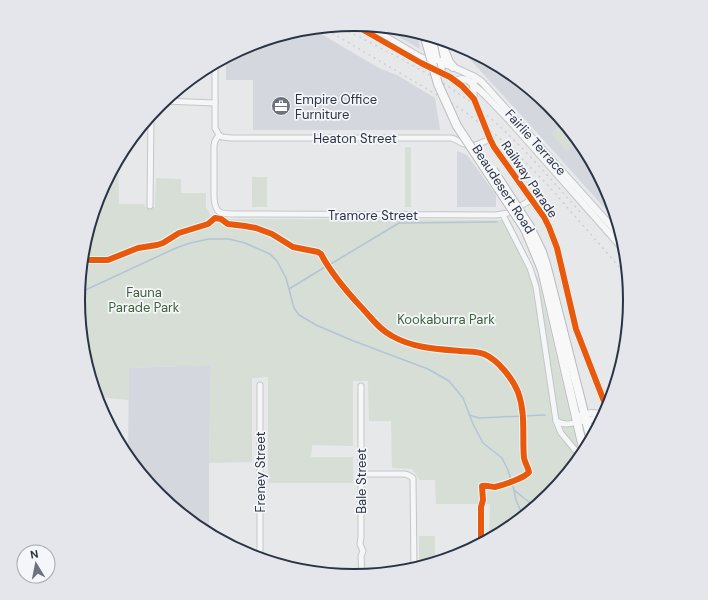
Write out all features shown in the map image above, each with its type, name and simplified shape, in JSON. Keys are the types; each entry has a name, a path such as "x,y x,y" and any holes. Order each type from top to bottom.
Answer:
{"highway":[{"name":"Beaudesert Road","path":"426,41 434,71 448,107 468,142 528,228 542,270 582,443"},
{"name":"Beaudesert Road","path":"432,43 443,82 463,125 542,252 589,432"},
{"path":"436,44 441,63 441,72"},
{"path":"441,63 444,57 442,48"},
{"path":"442,48 453,67"}],"street":[{"name":"Railway Parade","path":"366,32 456,81 474,99 490,139 544,217 553,237 576,329 604,401"},
{"path":"378,32 420,57 441,63"},
{"name":"Fairlie Terrace","path":"441,63 475,77 482,82 614,229"},
{"path":"215,70 215,128 219,134"},
{"path":"474,99 473,84 475,77"},
{"path":"456,81 464,79 473,84"},
{"name":"Fairlie Terrace","path":"473,84 510,121 617,243"},
{"path":"173,101 215,103"},
{"path":"150,206 151,124"},
{"name":"Heaton Street","path":"219,134 226,138 451,138 471,146 490,139"},
{"name":"Tramore Street","path":"219,134 214,146 215,206 217,211 226,214 504,215 532,200"},
{"name":"Beaudesert Road","path":"504,215 530,268 536,287 556,421 561,433 576,451"},
{"name":"Freney Street","path":"260,385 260,552"},
{"name":"Bale Street","path":"361,386 360,543 363,551 361,556 362,569"},
{"path":"556,421 563,424 570,424 585,417 596,417"},
{"path":"361,474 404,474 413,478 414,562"},
{"path":"481,507 481,537"}],"shaded area":[{"path":"319,33 379,68 397,75 435,98 440,130 253,130 253,80 226,80 226,64 235,59 251,51 284,40"},
{"path":"394,34 418,39 420,49"},
{"path":"467,56 503,76 518,87 556,123 578,151 587,166 603,197 608,212"},
{"path":"457,151 467,155 496,195 496,207 457,207"},
{"path":"211,365 209,527 190,513 164,490 141,464 128,446 129,368"}],"green space":[{"path":"559,126 574,145 566,152 551,133"},
{"path":"405,147 411,147 411,207 405,207"},
{"name":"Kookaburra Park","path":"118,170 119,204 144,204 145,207 155,207 156,178 181,179 181,193 206,193 206,207 211,216 225,219 510,220 538,278 578,449 544,490 518,513 489,532 490,504 436,504 435,480 420,480 412,469 392,468 391,421 369,421 368,381 353,381 353,446 312,445 311,457 353,457 353,483 268,483 268,377 252,378 252,462 209,463 211,365 129,368 129,400 103,398 90,352 87,335 85,300 87,265 94,232 105,197"},
{"path":"252,177 267,177 267,207 252,207"},
{"path":"419,536 435,536 435,557 427,559 419,559"}],"waterway":[{"path":"329,265 399,223 497,222"},
{"path":"86,290 176,248 209,239 229,239 245,243 270,254 277,261 286,278 294,308 299,315 316,325 351,340 428,369 449,381 463,398 473,424 483,443 502,458 508,470 514,490 530,503"},
{"path":"289,289 325,267"},
{"path":"469,415 479,418 545,415"},
{"path":"514,490 521,511"}],"railway":[{"path":"348,31 427,74 461,95 477,107 518,144 581,213"},
{"path":"331,32 461,109 496,135 546,183 621,269"}],"cycle path":[{"path":"366,32 421,63 450,77 462,86 474,99 494,147 544,217 549,227 557,248 576,329 604,401"},
{"path":"88,260 108,260 138,248 157,245 179,233 208,224 215,218 221,219 228,224 256,228 272,234 293,247 318,252 321,254 346,290 376,324 392,336 408,343 433,349 478,352 494,360 504,370 518,392 523,417 524,458 529,472 519,479 499,486 482,486 483,500 481,507 481,537"}],"place":[{"name":"Empire Office Furniture","path":"281,106"}],"park label":[{"name":"Fauna Parade Park","path":"144,300"}]}
